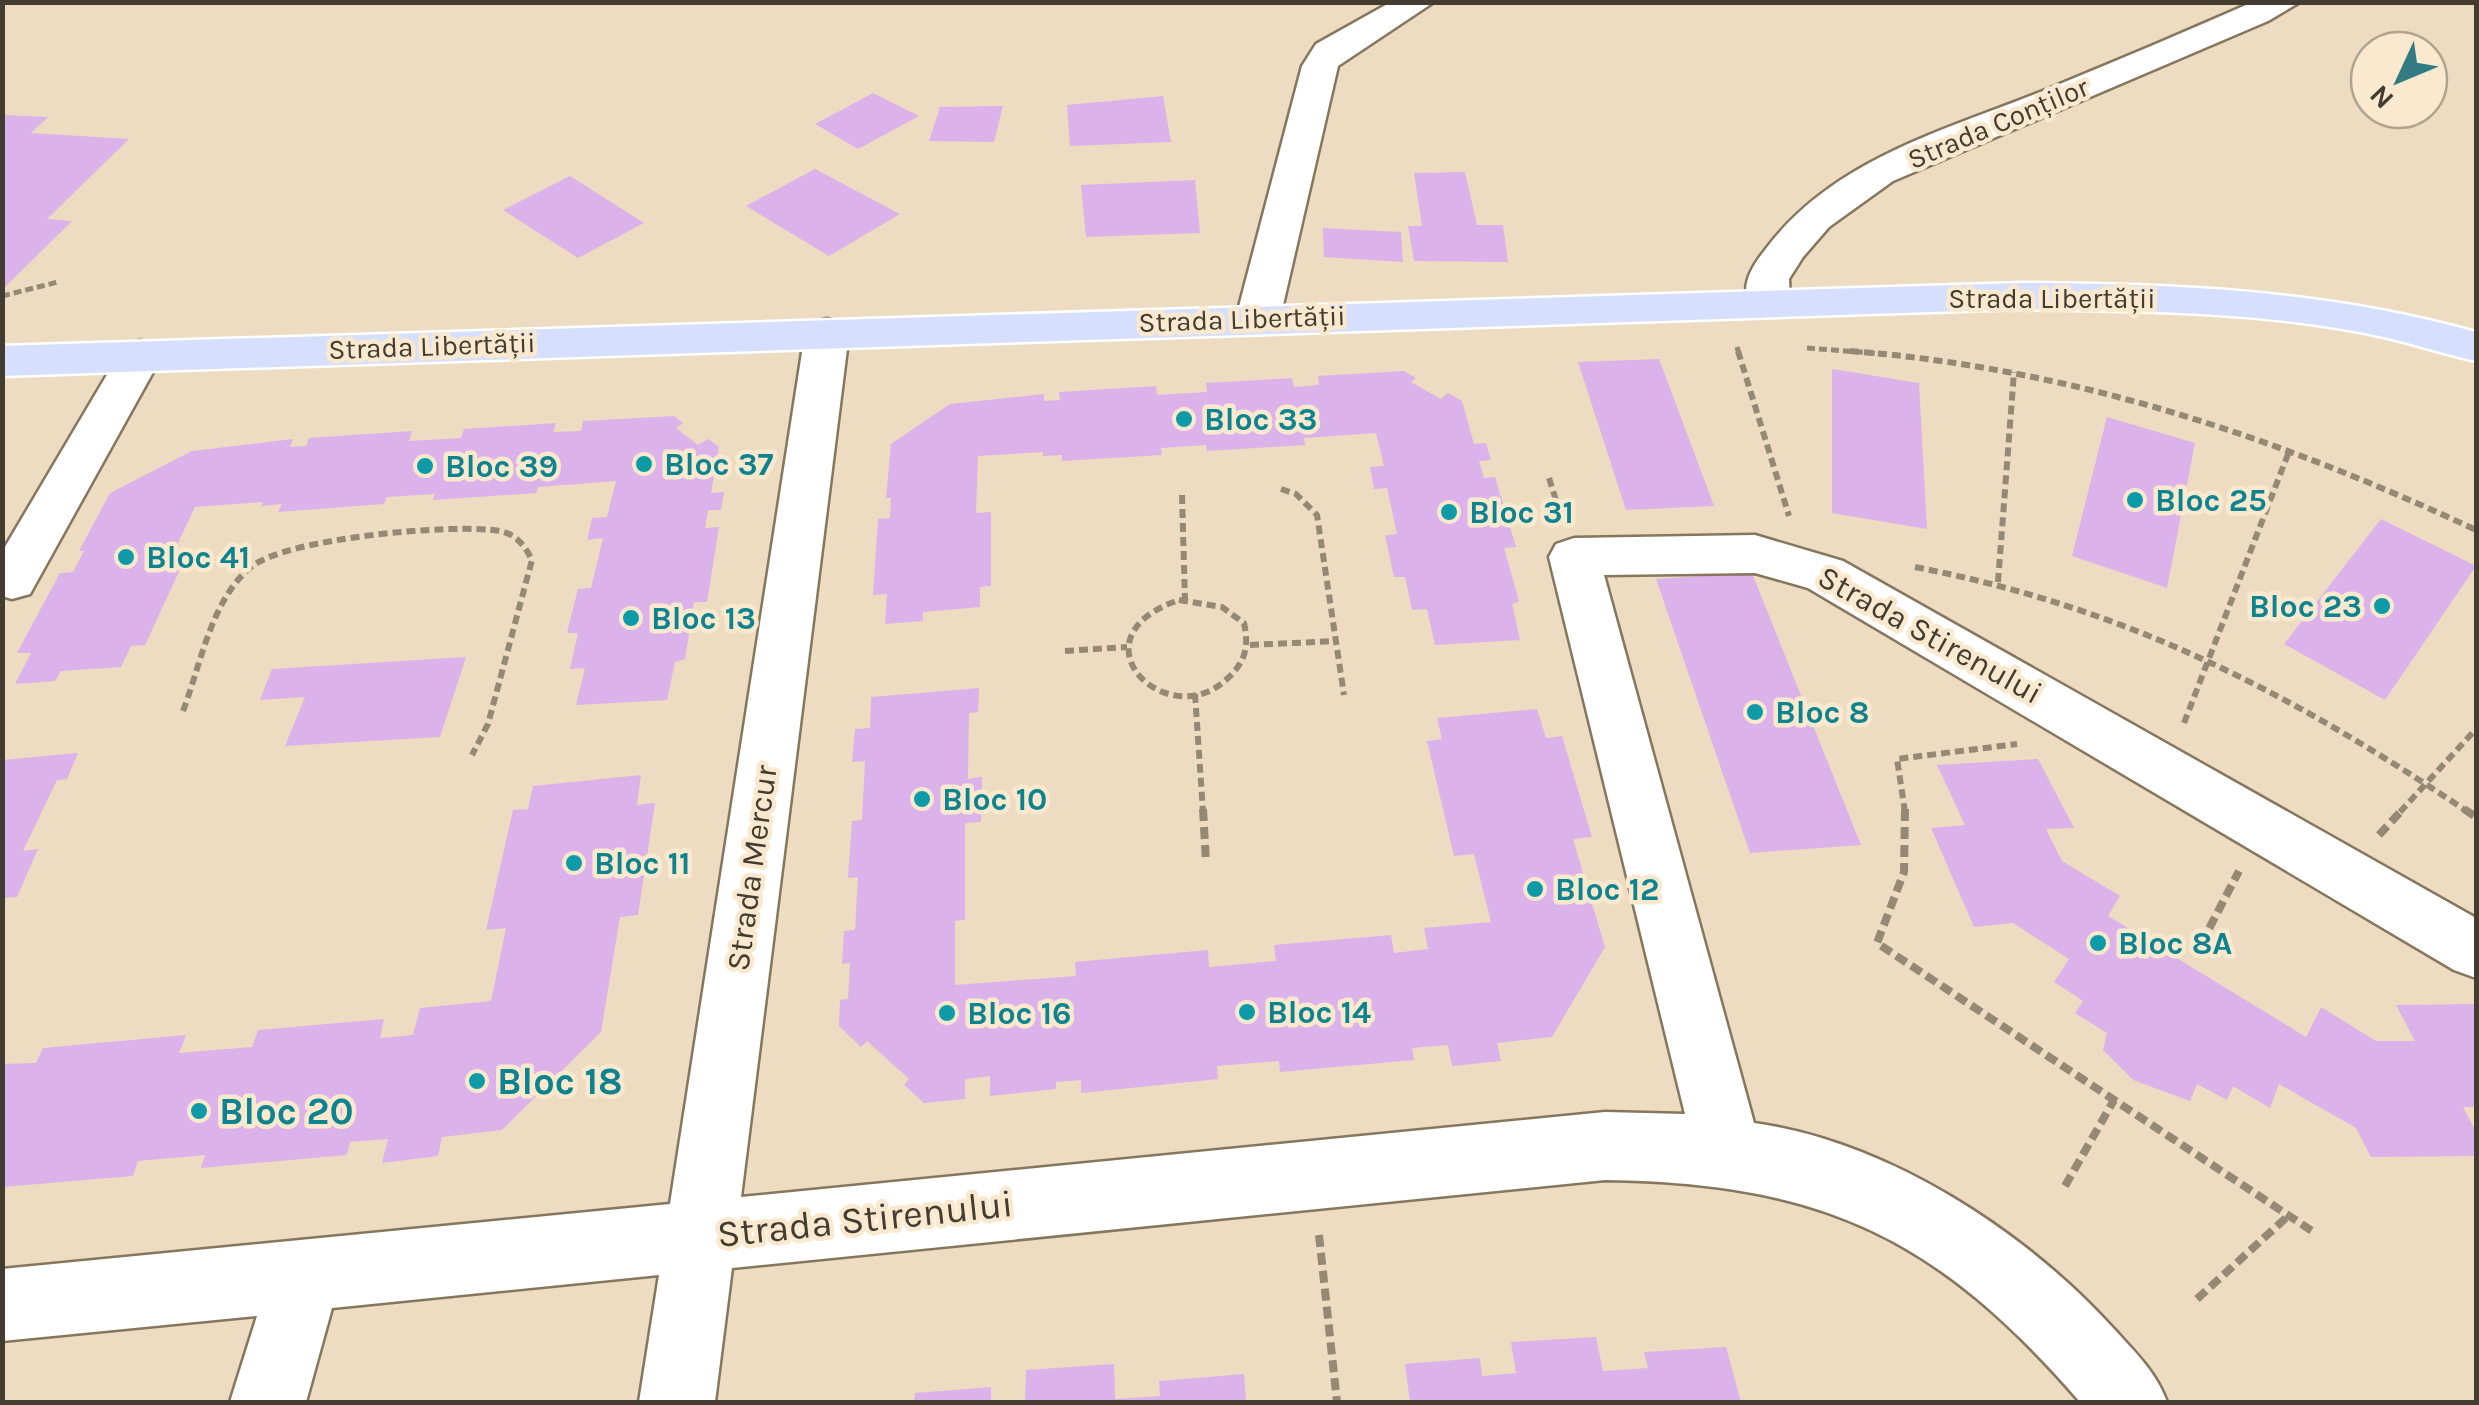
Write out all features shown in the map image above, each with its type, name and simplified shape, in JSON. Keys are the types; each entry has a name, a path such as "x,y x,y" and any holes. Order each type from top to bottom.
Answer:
{"main road":[{"name":"Strada Libertății","path":"2,361 1768,302 2190,298 2354,315 2476,347"}],"street":[{"path":"1258,318 1320,66 1329,52 1417,2"},
{"name":"Strada Conților","path":"1768,302 1764,286 1795,238 1856,187 1937,147 2283,2"},
{"name":"Strada Mercur","path":"677,1402 827,333"},
{"path":"12,580 140,356"},
{"name":"Strada Stirenului","path":"1728,1152 1574,557 1742,553 1805,566 1854,587 2476,950"},
{"name":"Strada Stirenului","path":"2,1305 1605,1146 1667,1143 1801,1164 1849,1180 1943,1230 2049,1311 2129,1402"},
{"path":"268,1402 305,1276"}],"path":[{"path":"2,296 58,282"},
{"path":"1720,345 1754,346"},
{"path":"1736,346 1805,566"},
{"path":"1789,348 1890,353 2014,372 2160,406 2290,449 2476,530"},
{"path":"1998,582 2014,372"},
{"path":"2165,768 2290,449"},
{"path":"1281,489 1296,494 1317,515 1344,696"},
{"path":"1182,495 1184,600"},
{"path":"183,711 234,584 266,556 306,542 500,531 524,543 532,560 488,724 472,754"},
{"path":"1910,566 1998,582 2140,628 2210,659 2349,731 2476,817"},
{"path":"1184,600 1218,605 1235,615 1250,645 1247,662 1220,688 1195,694 1160,691 1144,682 1133,669 1127,647 1133,625 1144,614 1184,600"},
{"path":"1250,645 1336,641"},
{"path":"1065,651 1127,647"},
{"path":"1195,694 1206,862"},
{"path":"2344,873 2476,729"},
{"path":"2104,733 1897,759 1910,838 1898,900 1877,943 2312,1232"},
{"path":"2201,944 2263,826"},
{"path":"2065,1186 2114,1100"},
{"path":"1312,1175 1337,1402"},
{"path":"2197,1299 2288,1216"}],"building":[{"path":"873,93 919,116 858,149 815,124"},
{"path":"1163,96 1171,142 1070,146 1067,105"},
{"path":"1003,106 994,142 929,141 940,107"},
{"path":"2,115 48,117 31,133 129,139 47,219 72,221 2,290"},
{"path":"815,169 900,214 829,256 746,206"},
{"path":"1465,172 1477,225 1503,225 1508,262 1414,261 1408,226 1422,226 1414,173"},
{"path":"570,176 644,223 578,258 503,210"},
{"path":"1195,180 1200,233 1086,237 1081,185"},
{"path":"1323,228 1401,232 1403,262 1324,257"},
{"path":"1659,359 1714,506 1626,510 1578,362"},
{"path":"1832,369 1919,383 1927,529 1832,513"},
{"path":"1404,371 1416,378 1411,382 1441,399 1448,393 1462,401 1474,444 1486,443 1491,460 1479,461 1484,478 1495,477 1516,547 1504,548 1519,601 1512,604 1520,640 1435,645 1427,609 1412,610 1405,577 1394,577 1385,535 1397,534 1387,488 1374,489 1370,467 1384,466 1376,433 1304,438 1305,445 1207,451 1206,445 1161,448 1162,455 1062,461 1062,455 1043,456 1043,452 978,456 976,513 991,512 991,586 980,587 980,607 923,612 923,621 885,624 887,594 873,595 878,519 890,518 891,498 886,498 891,444 950,404 1044,394 1044,401 1060,400 1059,392 1156,386 1157,395 1207,392 1206,383 1292,378 1294,387 1319,385 1318,376"},
{"path":"674,416 683,423 676,428 698,445 708,439 719,447 711,493 724,492 721,510 708,510 705,528 719,527 707,602 694,602 685,659 675,662 667,700 576,705 585,668 570,669 578,633 567,633 578,589 591,588 603,538 587,540 592,518 607,517 616,481 538,487 536,493 433,500 435,494 387,497 384,504 278,512 282,504 261,506 263,502 195,507 168,564 183,563 145,645 131,646 121,667 61,671 55,681 15,684 31,653 17,653 60,573 73,572 84,551 79,551 110,493 192,451 293,439 290,447 306,446 309,438 412,431 409,441 461,438 464,429 556,423 553,432 581,431 583,421"},
{"name":"Bloc 25","path":"2107,417 2195,443 2167,588 2072,556"},
{"name":"Bloc 23","path":"2381,519 2476,566 2385,700 2284,644"},
{"name":"Bloc 8","path":"1752,573 1861,845 1750,853 1656,579"},
{"path":"466,657 440,737 285,746 305,697 260,700 272,669"},
{"path":"979,688 978,712 969,713 968,779 982,777 981,822 965,823 965,920 955,921 955,985 1076,976 1075,962 1208,950 1209,967 1276,961 1274,945 1391,935 1394,953 1428,949 1424,928 1491,922 1474,854 1454,856 1427,741 1442,739 1437,718 1537,709 1546,738 1562,736 1592,837 1573,839 1605,947 1552,1037 1497,1043 1501,1061 1452,1066 1448,1045 1412,1048 1414,1060 1280,1072 1279,1061 1217,1066 1218,1079 1081,1093 1081,1080 1056,1082 1056,1089 990,1096 990,1076 965,1079 965,1099 924,1103 904,1085 909,1079 867,1041 861,1047 839,1026 840,1000 848,999 850,963 842,964 844,931 855,930 858,877 848,878 852,821 862,820 865,761 852,762 855,729 870,728 871,697"},
{"path":"78,753 67,779 57,780 23,851 38,849 17,897 2,898 2,760"},
{"name":"Bloc 8A","path":"2038,759 2074,828 2046,829 2062,861 2120,896 2108,916 2306,1037 2321,1007 2376,1041 2415,1041 2396,1005 2476,1004 2476,1107 2463,1107 2476,1132 2476,1156 2371,1157 2356,1128 2279,1084 2270,1108 2233,1086 2227,1100 2197,1084 2190,1101 2133,1080 2103,1050 2107,1033 2075,1013 2083,1001 2054,982 2069,959 2013,923 1974,927 1931,828 1965,825 1937,765"},
{"path":"641,775 637,805 655,803 638,915 620,917 601,1032 502,1130 442,1137 438,1156 382,1163 388,1139 350,1142 347,1155 201,1168 205,1155 138,1161 133,1176 2,1187 2,1064 36,1063 43,1048 186,1035 179,1053 252,1047 258,1030 384,1019 380,1038 413,1035 420,1008 491,1001 506,928 486,930 513,810 528,809 533,786"},
{"path":"1596,1337 1603,1371 1648,1368 1644,1352 1726,1347 1741,1402 1410,1402 1405,1364 1480,1358 1482,1376 1516,1373 1511,1342"},
{"path":"1114,1364 1115,1399 1160,1396 1159,1381 1244,1374 1246,1402 1025,1402 1026,1370"},
{"path":"991,1387 991,1402 914,1402 915,1393"}],"place":[{"name":"Bloc 33","path":"1184,419"},
{"name":"Bloc 37","path":"644,464"},
{"name":"Bloc 39","path":"425,466"},
{"name":"Bloc 25","path":"2135,500"},
{"name":"Bloc 31","path":"1449,512"},
{"name":"Bloc 41","path":"126,557"},
{"name":"Bloc 23","path":"2382,606"},
{"name":"Bloc 13","path":"631,618"},
{"name":"Bloc 8","path":"1755,712"},
{"name":"Bloc 10","path":"922,799"},
{"name":"Bloc 11","path":"574,863"},
{"name":"Bloc 12","path":"1535,889"},
{"name":"Bloc 8A","path":"2098,943"},
{"name":"Bloc 14","path":"1247,1012"},
{"name":"Bloc 16","path":"947,1013"},
{"name":"Bloc 18","path":"477,1081"},
{"name":"Bloc 20","path":"199,1111"}]}
